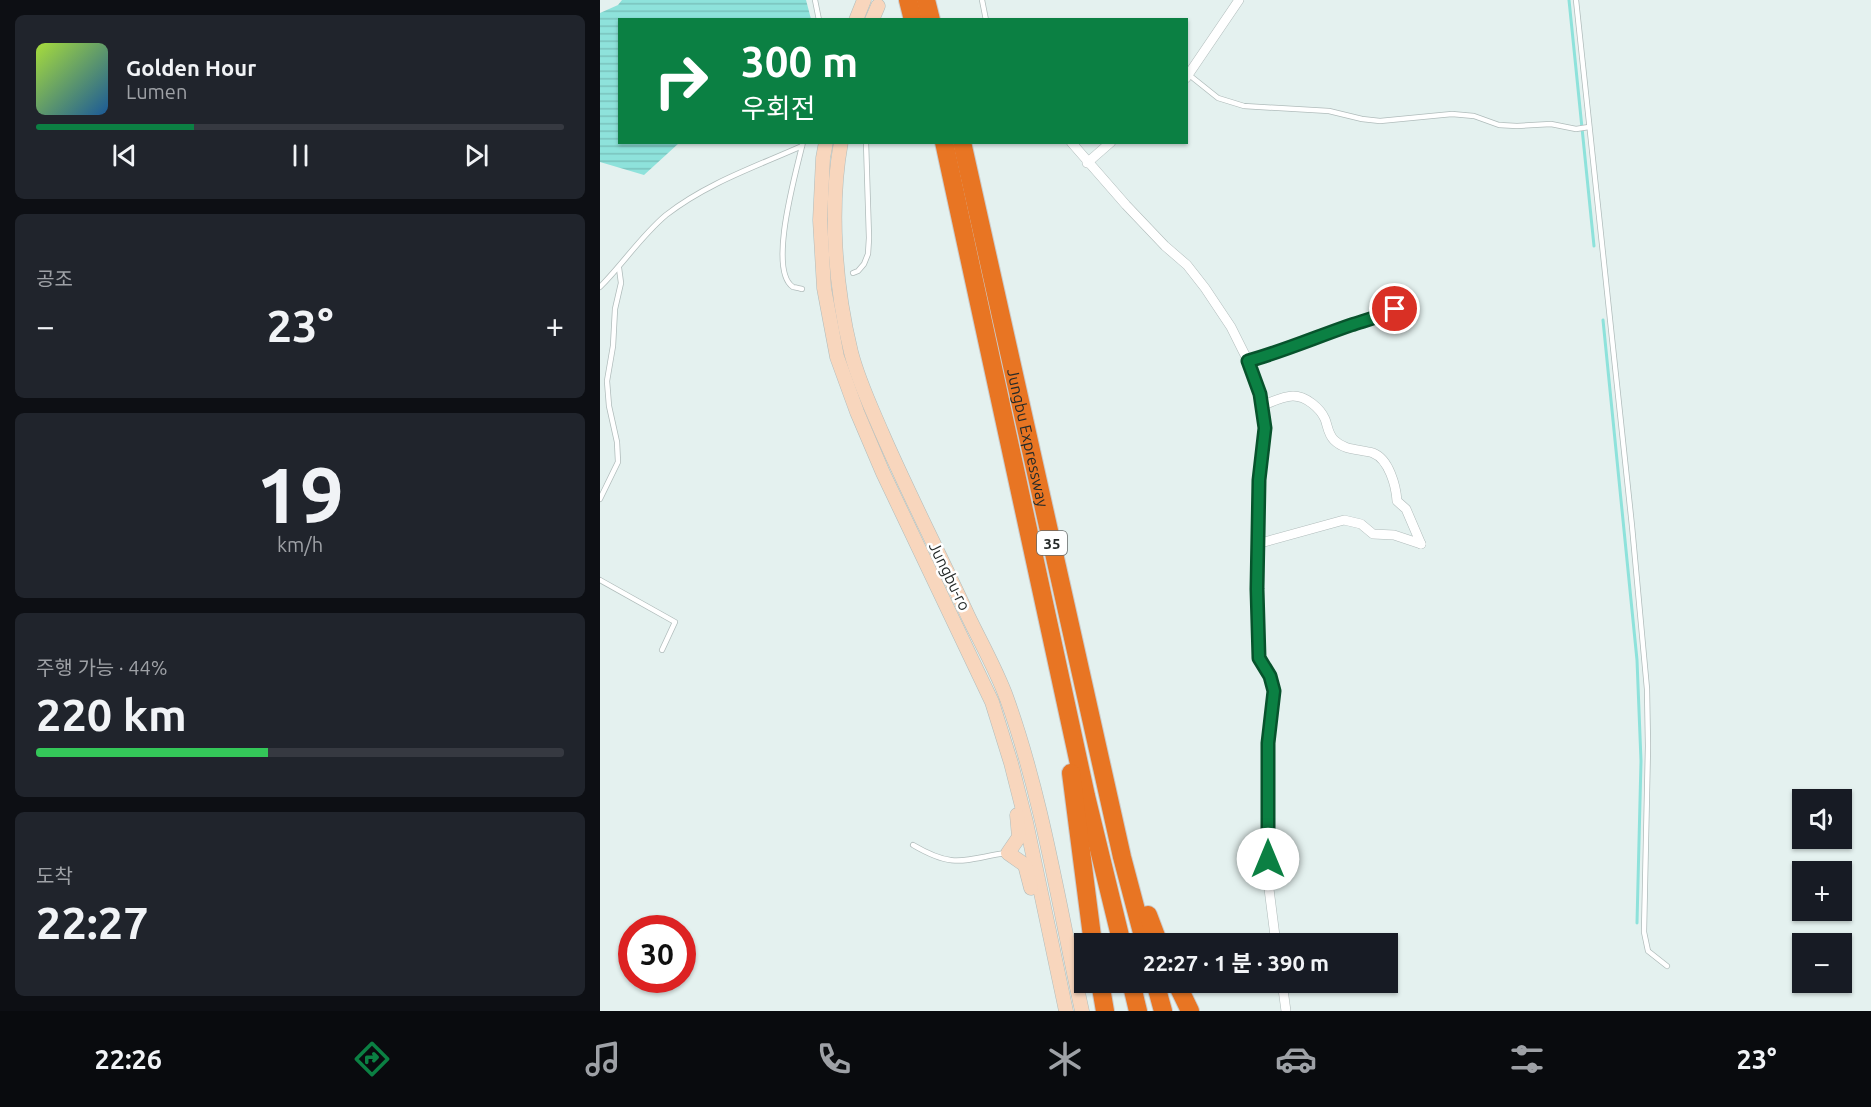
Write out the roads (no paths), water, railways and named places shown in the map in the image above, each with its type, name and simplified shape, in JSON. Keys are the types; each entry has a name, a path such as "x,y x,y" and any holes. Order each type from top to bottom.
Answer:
{"highway":[{"path":"908,0 912,18"},
{"path":"926,0 930,18"},
{"name":"Jungbu Expressway","path":"944,144 1086,796 1119,933"},
{"name":"Jungbu Expressway","path":"962,144 1118,836 1142,933"},
{"path":"1057,661 1092,933"},
{"path":"1118,836 1155,933"},
{"path":"1102,993 1105,1011"},
{"path":"1134,993 1138,1011"},
{"path":"1158,993 1163,1011"}],"main road":[{"path":"857,18 864,0"},
{"path":"873,18 878,6"},
{"name":"Jungbu-ro","path":"826,144 820,220 824,288 837,357 883,473 992,702 1011,763 1066,1011"},
{"name":"Jungbu-ro","path":"841,144 835,220 839,286 851,353 897,467 1006,697 1026,758 1082,1011"},
{"path":"1011,763 1019,837 1008,853 1025,865 1041,932 1060,981"}],"street":[{"path":"1188,75 1239,0"},
{"path":"1073,144 1087,163 1165,246 1186,265 1205,288 1231,327 1248,361 1262,405 1265,428 1259,480 1257,544 1259,658 1270,676 1274,691 1268,743 1268,881 1274,933"},
{"path":"1087,163 1109,144"},
{"path":"1248,361 1281,352 1351,325 1374,319 1395,309"},
{"path":"1257,544 1344,520 1361,524 1373,534 1394,535 1420,544 1406,509 1397,501 1396,486 1379,456 1346,448 1335,441 1328,432 1319,408 1299,397 1293,396 1262,405"},
{"path":"1283,993 1286,1011"}],"lane":[{"path":"815,0 819,18"},
{"path":"982,0 986,18"},
{"path":"1576,0 1647,689 1644,932 1648,951 1667,966"},
{"path":"1188,75 1218,98 1244,106 1329,111 1380,121 1452,114 1474,116 1499,125 1551,124 1575,129 1588,128"},
{"path":"600,287 665,216 727,177 802,144"},
{"path":"802,144 785,217 782,263 787,279 794,287 802,289"},
{"path":"854,273 864,264 868,254 866,144"},
{"path":"600,499 618,462 607,381 613,346 615,309 621,283 619,268"},
{"path":"600,580 675,622 662,650"},
{"path":"913,845 945,860 961,862 1008,853"}],"water":[{"path":"622,0 806,0 811,18 618,18 618,144 678,144 644,175 600,162 600,13 618,5"}],"waterway":[{"path":"1569,0 1594,246"},
{"path":"1603,320 1637,660 1641,761 1637,923"}]}
